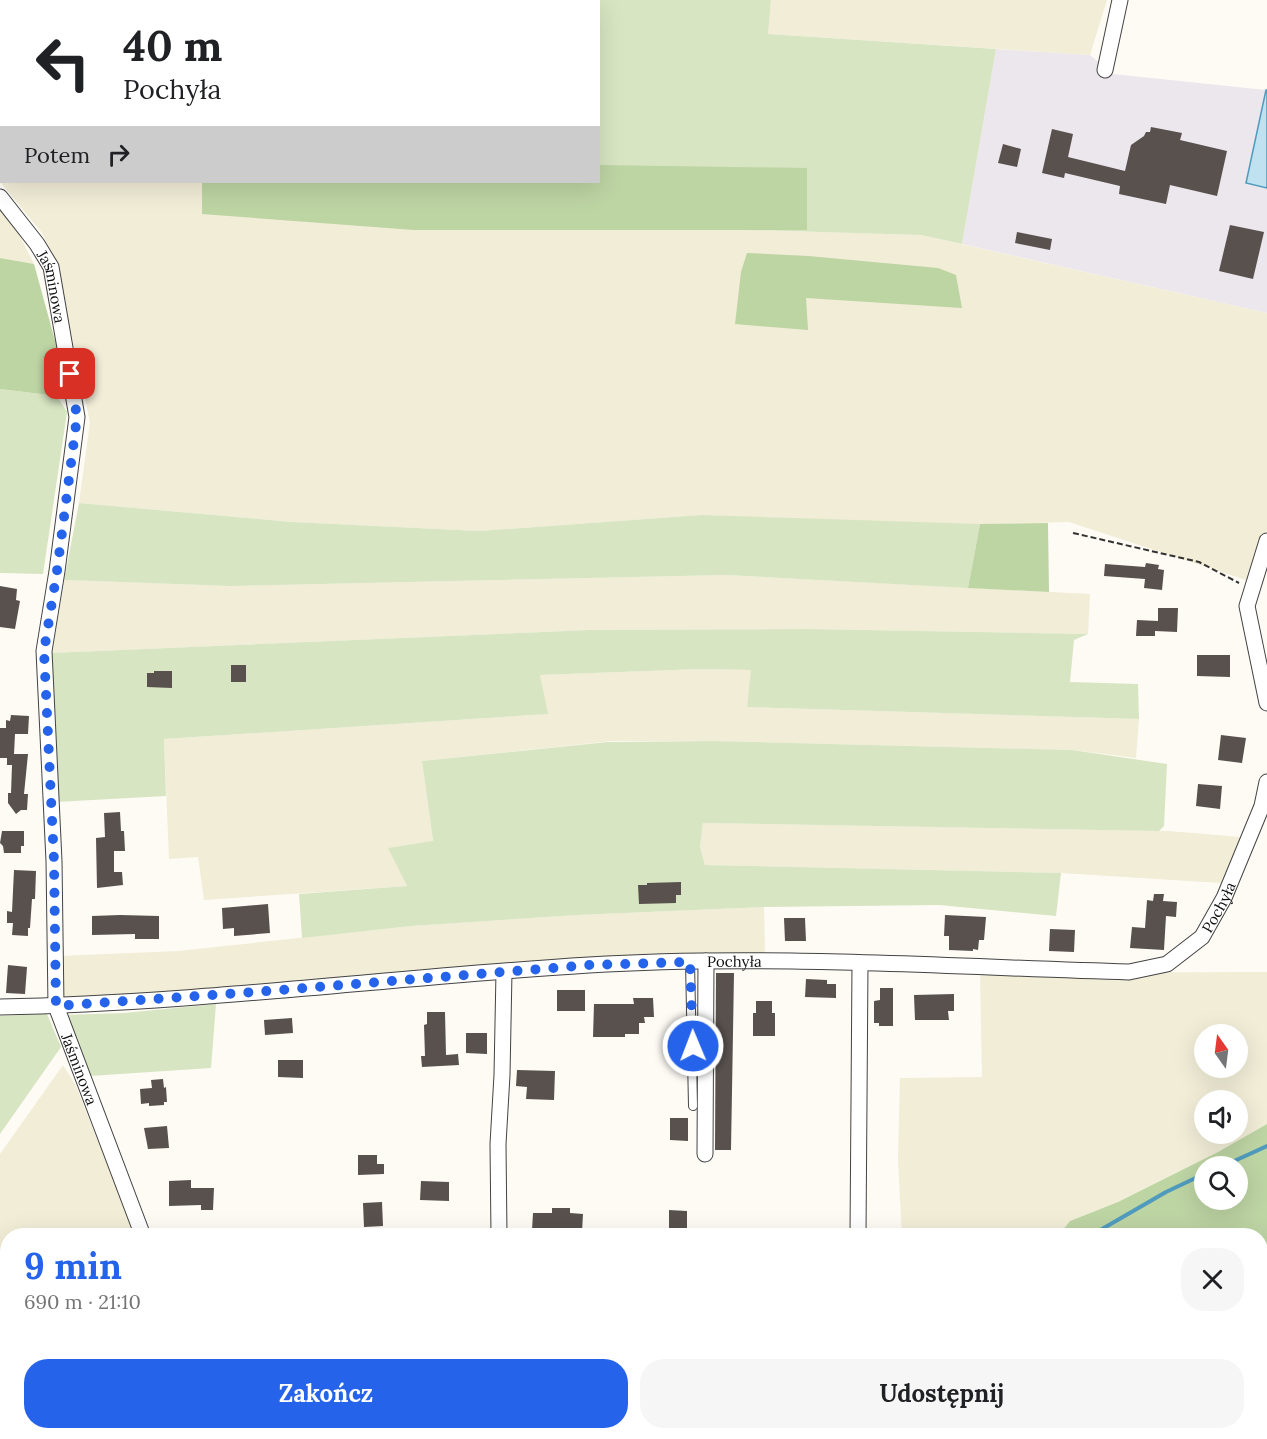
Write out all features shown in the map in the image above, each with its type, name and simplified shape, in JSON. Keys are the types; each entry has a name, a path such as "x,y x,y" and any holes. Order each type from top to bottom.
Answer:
{"street":[{"path":"1105,70 1120,0"},
{"name":"Jaśminowa","path":"0,197 37,244 51,267 77,417 44,651 54,861 56,1006 140,1228"},
{"path":"1267,542 1247,606 1267,703"},
{"name":"Pochyła","path":"0,1007 56,1006 268,991 590,965 706,961 1129,972 1167,964 1202,937 1224,898 1262,806 1267,782"},
{"path":"705,1154 706,961"},
{"path":"858,1228 860,964"},
{"path":"499,1228 498,1144 504,972"}],"lane":[{"path":"690,962 693,1106"}],"path":[{"path":"1073,533 1199,562 1252,590"}],"shaded area":[{"path":"771,0 1107,0 1090,55 768,34"},
{"path":"996,49 1090,55 1113,74 1266,90 1246,182 1267,188 1267,313 962,244"},
{"path":"1,183 202,183 202,213 921,235 1267,313 1267,530 1249,581 1069,522 962,525 702,515 479,531 292,522 79,503 90,422 56,262 42,233"},
{"path":"0,209 13,223 34,264 0,258"},
{"path":"726,575 1090,594 1088,634 808,629 589,630 52,653 64,580 230,586"},
{"path":"700,669 752,670 747,707 1139,719 1136,758 1072,750 714,741 612,741 422,761 433,842 389,848 407,886 204,900 198,857 169,859 164,739 547,714 540,675"},
{"path":"703,823 1168,831 1241,837 1221,883 1061,873 705,865 700,847"},
{"path":"764,907 765,954 361,977 62,1000 60,956 178,951 411,926 578,915"},
{"path":"1267,972 1267,1124 1248,1135 1248,1090 1194,1090 1194,1144 1232,1144 1210,1156 1194,1156 1194,1164 1118,1202 1070,1221 1064,1228 902,1228 898,1160 900,1078 982,1077 980,973"},
{"path":"63,1065 76,1086 132,1228 0,1228 0,1154"}],"green space":[{"path":"600,0 771,0 768,34 996,49 962,244 921,235 202,214 202,183 600,183"},
{"path":"600,165 807,168 807,230 414,230 202,214 202,183 600,183"},
{"path":"747,253 938,268 956,275 962,308 806,298 808,330 735,324 741,272"},
{"path":"0,258 34,264 62,366 57,396 0,389"},
{"path":"0,389 57,396 67,412 43,574 0,573"},
{"path":"79,503 292,522 479,531 702,515 980,524 968,588 726,575 230,586 64,580"},
{"path":"1048,523 1049,592 968,588 980,524"},
{"path":"808,629 1088,634 1074,640 1070,682 1138,684 1139,719 747,707 751,670 700,669 540,675 548,714 164,739 166,796 56,802 52,653 589,630"},
{"path":"714,741 1072,750 1167,764 1164,826 1159,831 703,823 700,847 705,865 1061,873 1056,916 939,905 764,907 578,915 411,926 302,938 299,894 407,886 388,848 433,841 422,761 608,742"},
{"path":"216,1004 211,1068 90,1076 64,1015 124,1013"},
{"path":"47,1014 61,1047 0,1134 0,1016"},
{"path":"1267,1124 1267,1228 1064,1228 1070,1221 1118,1202 1194,1164 1194,1210 1248,1210 1248,1156 1210,1156 1232,1144 1248,1144 1248,1135"}],"water":[{"path":"1267,90 1267,188 1246,183"}],"building":[{"path":"1151,127 1182,133 1180,140 1227,151 1217,196 1170,185 1166,204 1119,194 1120,186 1065,173 1064,178 1042,173 1052,129 1073,134 1068,157 1125,171 1131,145 1146,132 1150,132"},
{"path":"1003,144 1021,149 1017,167 998,163"},
{"path":"1230,225 1264,232 1253,279 1219,271"},
{"path":"1017,232 1052,239 1050,250 1015,243"},
{"path":"1146,563 1159,565 1158,569 1164,570 1162,590 1144,588 1145,579 1104,576 1105,564 1145,567"},
{"path":"0,586 17,589 16,600 20,601 15,629 0,627"},
{"path":"1158,608 1178,608 1177,632 1155,631 1155,636 1136,636 1137,620 1158,621"},
{"path":"1197,655 1230,655 1230,677 1197,676"},
{"path":"231,665 246,665 246,682 231,682"},
{"path":"154,671 172,671 172,688 147,687 147,673 154,673"},
{"path":"11,715 29,716 28,734 15,734 14,754 28,754 24,794 28,794 27,810 21,810 16,814 8,803 8,793 11,793 12,765 7,765 7,758 0,758 0,728 6,728 6,720 10,721"},
{"path":"1221,735 1246,738 1242,763 1218,760"},
{"path":"1198,784 1222,786 1220,809 1196,806"},
{"path":"120,812 125,851 114,851 114,872 122,872 123,885 97,888 96,838 105,837 104,813"},
{"path":"2,831 24,831 24,846 21,846 21,853 4,853 0,843"},
{"path":"14,870 36,871 35,899 32,899 28,936 12,935 13,923 7,923 7,911 12,912"},
{"path":"681,882 681,895 676,895 676,903 639,904 638,885"},
{"path":"1154,894 1164,894 1163,901 1177,902 1176,917 1166,916 1164,950 1130,948 1132,927 1145,928 1147,900 1153,901"},
{"path":"268,904 270,933 234,936 234,928 223,929 222,908"},
{"path":"945,915 986,917 984,940 979,940 978,950 949,950 949,936 944,936"},
{"path":"92,916 159,916 159,939 135,939 135,934 92,935"},
{"path":"784,918 805,918 806,941 785,941"},
{"path":"1050,929 1075,930 1074,952 1049,951"},
{"path":"8,965 27,967 25,994 6,993"},
{"path":"716,973 734,973 731,1150 715,1150"},
{"path":"806,979 827,980 827,984 836,984 836,998 805,997"},
{"path":"880,988 893,988 893,1026 879,1026 879,1023 874,1023 874,1001 880,1000"},
{"path":"557,990 585,990 585,1011 557,1011"},
{"path":"954,994 954,1011 948,1011 949,1020 915,1020 914,995"},
{"path":"633,998 653,998 654,1017 644,1017 645,1023 639,1023 639,1034 625,1034 625,1037 593,1037 594,1004 634,1004"},
{"path":"756,1001 772,1001 772,1013 775,1013 775,1036 753,1036 753,1013 756,1013"},
{"path":"427,1012 445,1012 446,1055 458,1054 459,1065 422,1067 421,1056 425,1056 424,1025 427,1024"},
{"path":"292,1018 293,1033 265,1035 264,1020"},
{"path":"466,1033 487,1033 487,1054 466,1053"},
{"path":"278,1060 303,1060 303,1078 278,1077"},
{"path":"517,1070 555,1071 554,1100 526,1099 527,1087 516,1086"},
{"path":"163,1079 167,1102 164,1102 164,1105 141,1104 140,1089 152,1088 151,1080"},
{"path":"670,1118 688,1118 688,1141 670,1140"},
{"path":"167,1126 169,1148 148,1149 144,1128"},
{"path":"358,1155 377,1155 377,1164 384,1164 384,1174 358,1175"},
{"path":"191,1180 191,1188 214,1188 213,1210 201,1210 201,1205 169,1206 169,1181"},
{"path":"421,1181 449,1182 449,1201 420,1200"},
{"path":"382,1202 383,1226 364,1227 363,1203"},
{"path":"552,1208 570,1208 570,1213 583,1214 582,1228 532,1228 533,1213 552,1213"},
{"path":"669,1210 687,1211 687,1228 669,1228"}],"waterway":[{"path":"1245,1156 1267,1146"},
{"path":"1104,1228 1194,1179"}],"route":[{"path":"70,374 77,417 44,651 54,861 56,1006 590,965 690,962 693,1046"}]}
